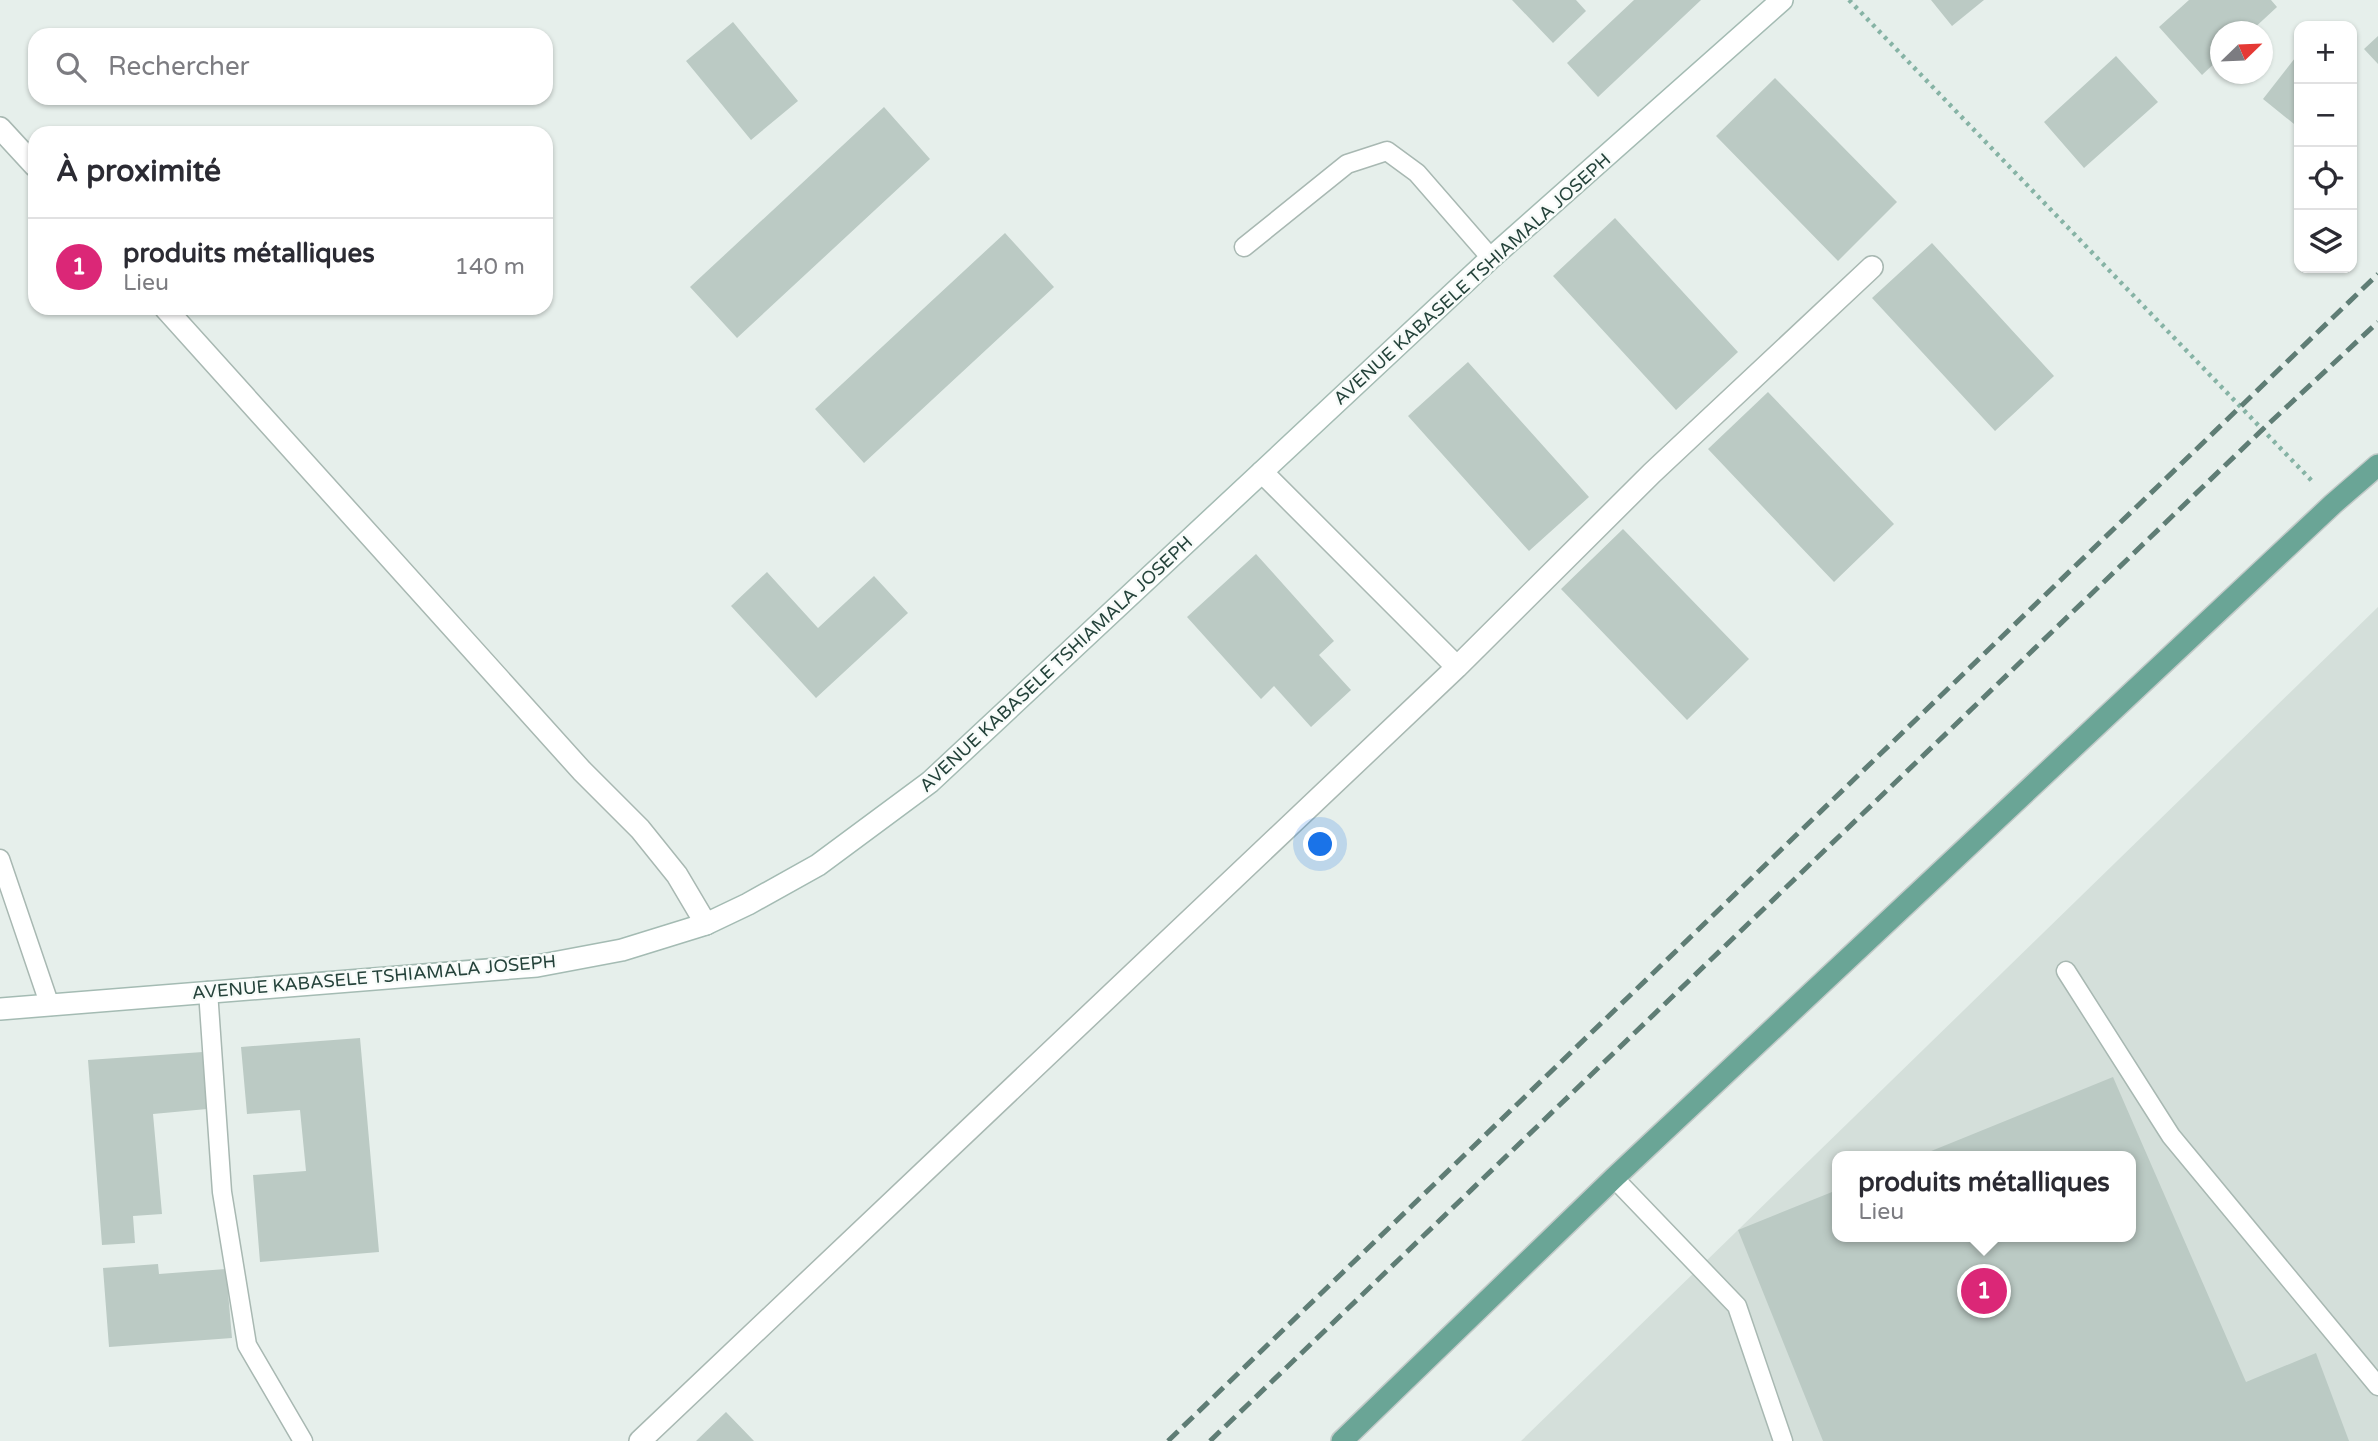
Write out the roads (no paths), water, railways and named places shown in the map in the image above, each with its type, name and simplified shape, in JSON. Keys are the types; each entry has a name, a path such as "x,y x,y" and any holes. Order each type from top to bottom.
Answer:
{"main road":[{"path":"1342,1441 1614,1178 2333,503 2378,465"}],"street":[{"name":"AVENUE KABASELE TSHIAMALA JOSEPH","path":"0,1009 537,966 622,950 706,924 818,865 930,782 1491,258 1782,0"},
{"path":"0,128 28,158"},
{"path":"640,1441 1457,667 1652,473 1872,267"},
{"path":"171,315 582,771 640,829 677,875 706,924"},
{"path":"1262,472 1457,667"}],"lane":[{"path":"1244,247 1347,164 1387,151 1416,173 1491,258"},
{"path":"0,859 50,1006"},
{"path":"2066,971 2171,1136 2378,1386"},
{"path":"208,991 222,1192 247,1345 303,1441"},
{"path":"1614,1178 1737,1306 1783,1441"}],"railway":[{"path":"1168,1441 2378,274"},
{"path":"1210,1441 2263,429 2378,322"}],"place":[{"name":"produits métalliques","path":"1984,1291"}]}
